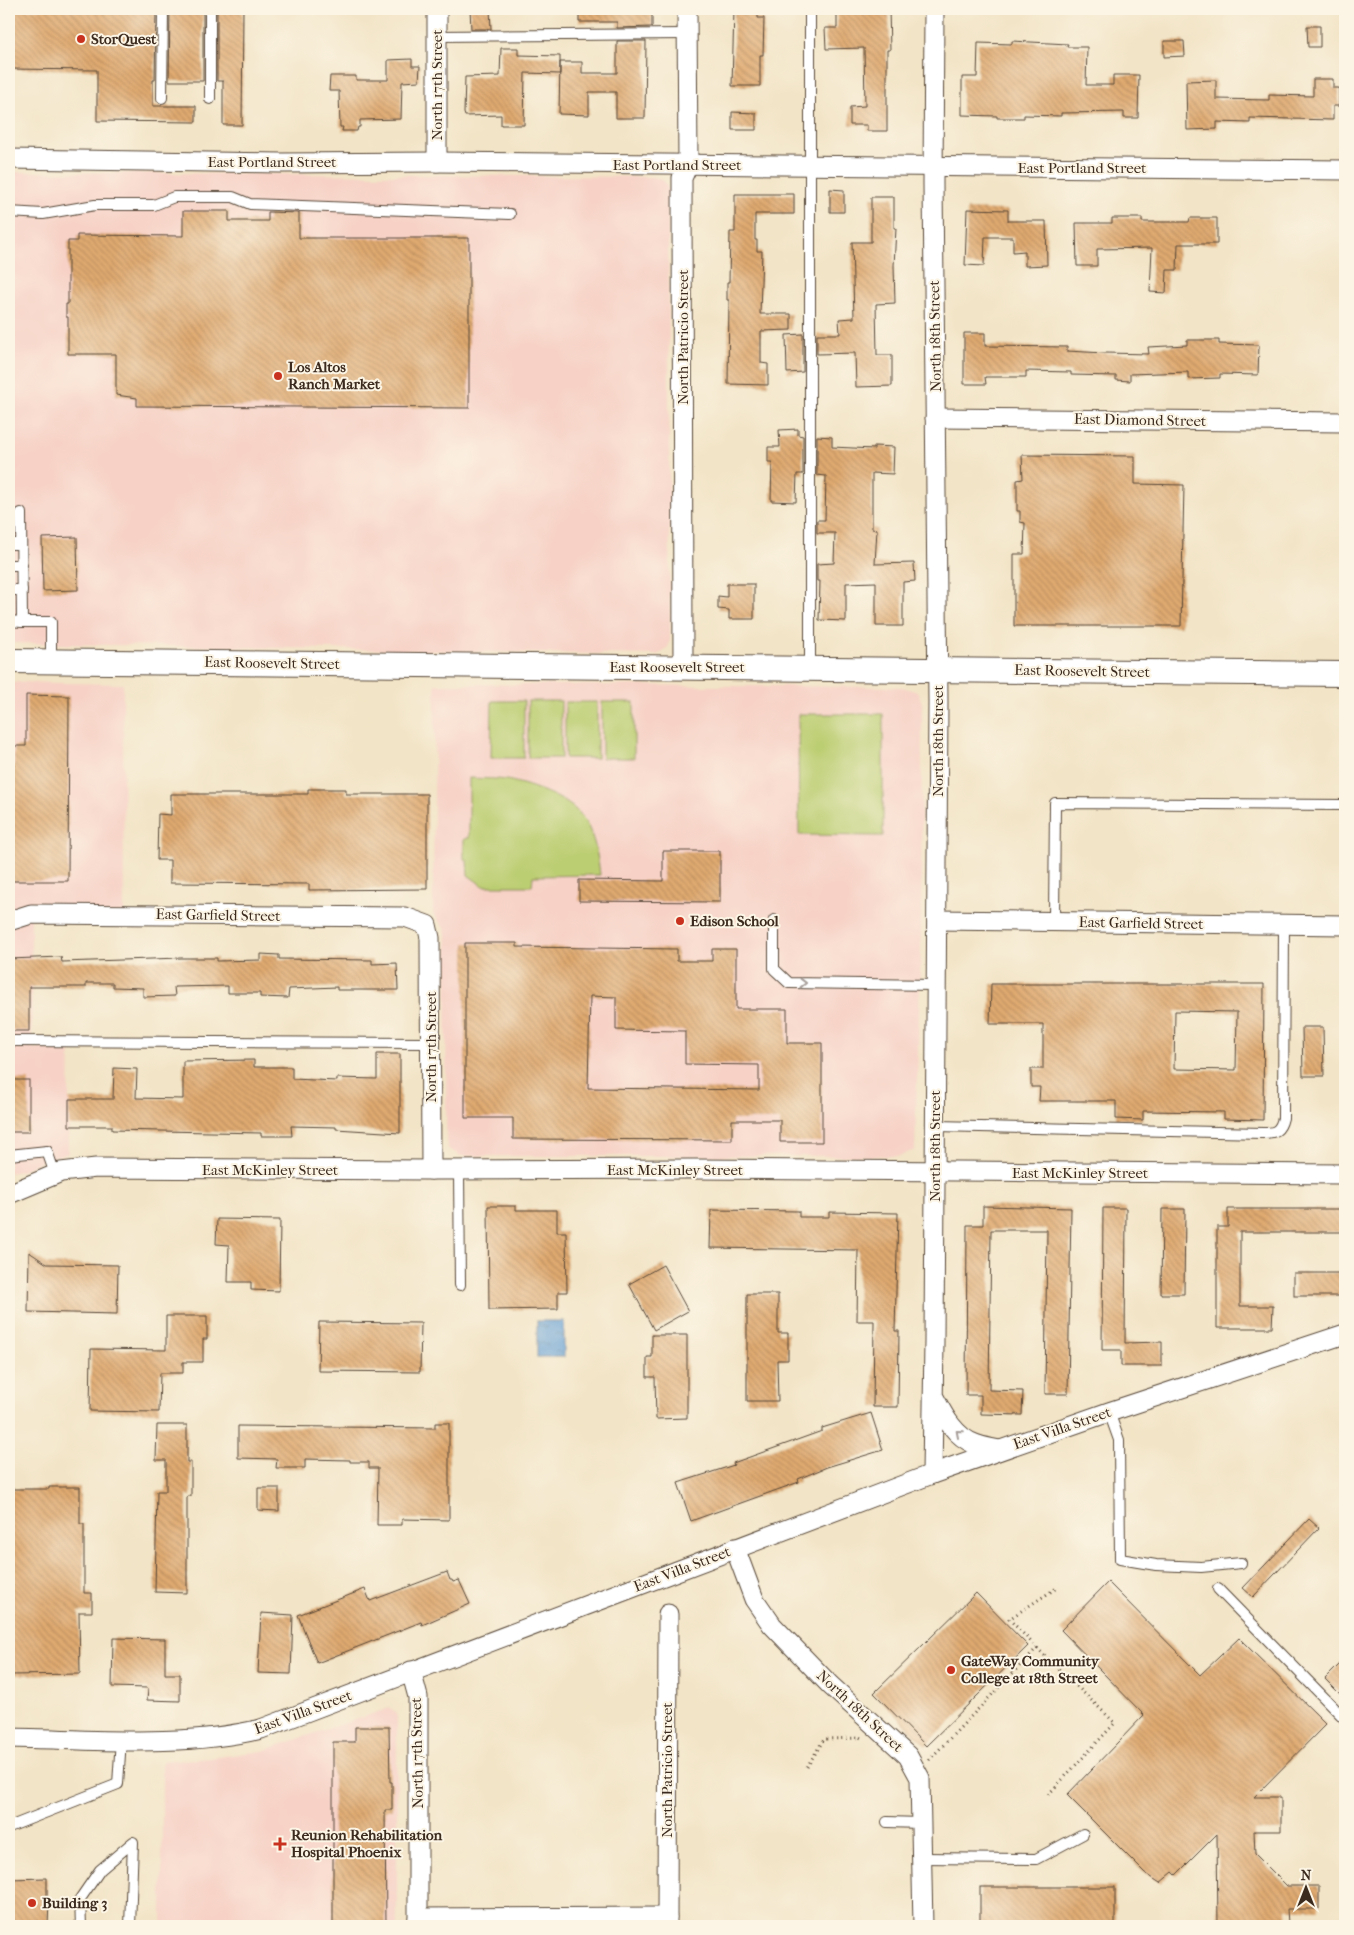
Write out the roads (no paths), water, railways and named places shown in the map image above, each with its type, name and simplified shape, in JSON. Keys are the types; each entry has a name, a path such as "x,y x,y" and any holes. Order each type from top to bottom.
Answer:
{"street":[{"name":"North 17th Street","path":"437,9 437,162"},
{"name":"North Patricio Street","path":"683,667 682,178 688,165 687,9"},
{"name":"North 18th Street","path":"932,1474 936,1172 938,670 933,167 934,9"},
{"name":"East Portland Street","path":"9,159 281,163 437,162 1345,170"},
{"name":"East Diamond Street","path":"936,418 1345,422"},
{"name":"East Roosevelt Street","path":"9,660 1345,674"},
{"name":"East Garfield Street","path":"9,921 31,914 138,914 405,917 427,925"},
{"name":"East Garfield Street","path":"937,920 1345,925"},
{"name":"North 17th Street","path":"427,925 430,938 431,1170"},
{"name":"East McKinley Street","path":"9,1194 61,1172 96,1168 694,1169 1345,1174"},
{"name":"East Villa Street","path":"9,1738 167,1740 234,1735 283,1722 411,1671 932,1474 1110,1412 1345,1334"},
{"path":"933,1396 954,1430 973,1444 999,1450"},
{"name":"North 18th Street","path":"735,1548 754,1599 772,1626 830,1685 908,1756 920,1778 923,1926"},
{"name":"North Patricio Street","path":"667,1922 668,1614"},
{"name":"North 17th Street","path":"411,1671 418,1698 418,1922"},
{"path":"418,1922 667,1922"}],"lane":[{"path":"162,98 163,9"},
{"path":"210,9 210,99"},
{"path":"810,9 810,667"},
{"path":"438,36 687,34"},
{"path":"9,212 43,214 95,205 154,205 174,197 233,197 250,204 510,214"},
{"path":"21,513 22,622"},
{"path":"9,544 21,544"},
{"path":"9,565 22,565"},
{"path":"9,590 22,590"},
{"path":"9,622 51,622 51,661"},
{"path":"1054,921 1055,803 1345,805"},
{"path":"774,920 774,969 789,983 936,984"},
{"path":"936,1126 1272,1133 1281,1127 1283,1118 1284,924"},
{"path":"9,1041 430,1043"},
{"path":"9,1155 47,1151 55,1174"},
{"path":"459,1170 460,1285"},
{"path":"1110,1412 1119,1440 1120,1559 1156,1565 1201,1567 1241,1563"},
{"path":"1218,1588 1345,1719"},
{"path":"9,1826 118,1784 121,1739"},
{"path":"887,1822 922,1823"},
{"path":"922,1858 1036,1859 1083,1834"},
{"path":"81,1926 80,1899 100,1870 133,1842 130,1926"}],"water":[{"path":"537,1321 564,1321 564,1357 537,1357"}],"place":[{"name":"StorQuest","path":"81,39"},
{"name":"Los Altos Ranch Market","path":"278,376"},
{"name":"Edison School","path":"680,921"},
{"name":"GateWay Community College at 18th Street","path":"951,1670"},
{"name":"Reunion Rehabilitation Hospital Phoenix","path":"280,1844"},
{"name":"Building 3","path":"32,1903"}]}
